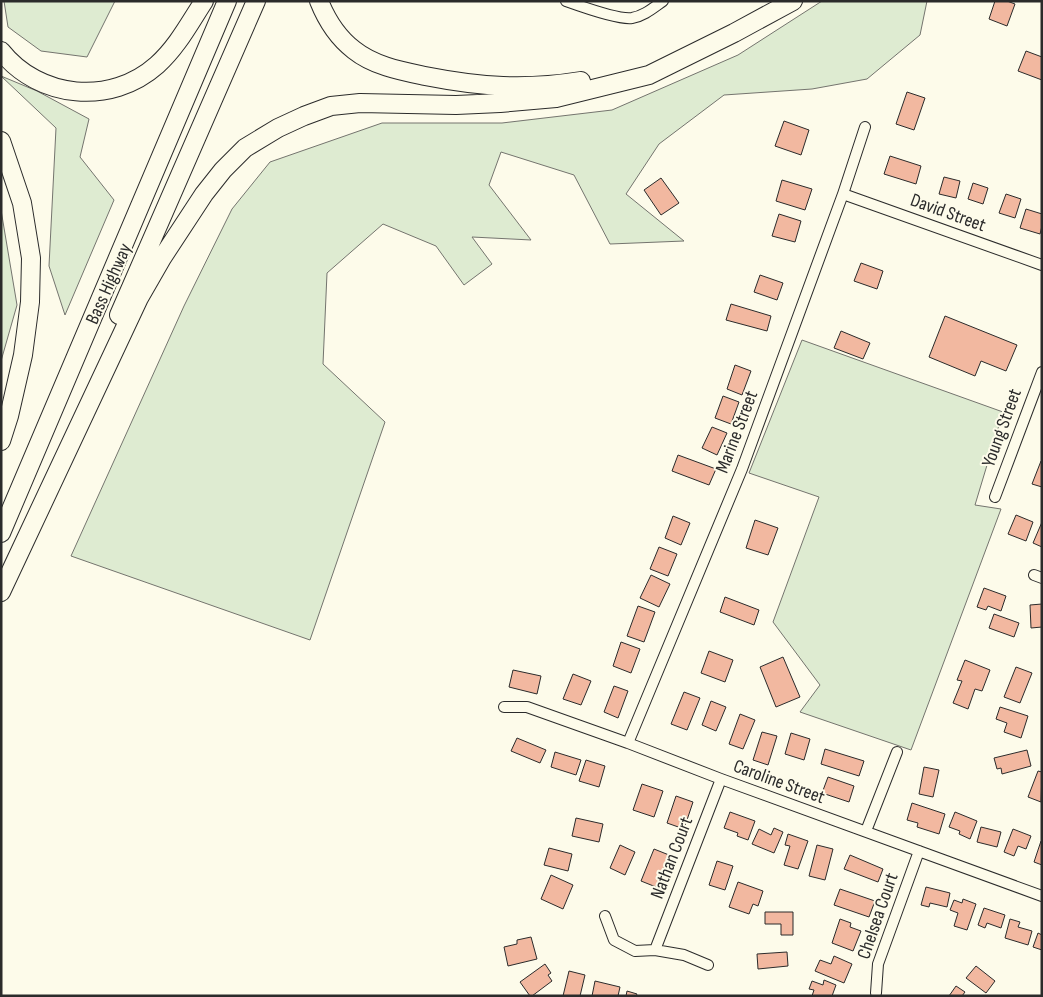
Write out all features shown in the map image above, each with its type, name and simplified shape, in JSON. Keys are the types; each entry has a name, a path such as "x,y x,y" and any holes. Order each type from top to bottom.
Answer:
{"highway":[{"path":"1,51 12,64 36,81 77,92 106,90 133,81 156,66 178,43 204,1"},
{"name":"Bass Highway","path":"1,533 227,1"},
{"name":"Bass Highway","path":"1,584 63,438 256,1"},
{"path":"319,1 326,18 337,35 355,52 375,62 397,70 457,82 509,87 558,85 602,78 666,59 734,33"},
{"path":"1,592 139,298 162,258 204,194 223,170 245,148 278,128 331,106 360,103 456,105 556,98 649,74 734,33 793,1"},
{"path":"1,141 22,203 31,258 30,302 23,355 9,416 1,440"}],"street":[{"path":"566,1 591,10 630,18 646,14 663,1"},
{"name":"Marine Street","path":"628,743 742,470 843,194 865,127"},
{"name":"David Street","path":"843,194 1042,265"},
{"name":"Young Street","path":"996,497 1042,372"},
{"name":"Caroline Street","path":"504,708 527,707 628,743 721,780 1042,896"},
{"path":"866,831 897,752"},
{"name":"Nathan Court","path":"655,950 721,780"},
{"name":"Chelsea Court","path":"876,993 878,964 919,851"},
{"path":"605,916 614,940 635,951 655,950 684,955 708,965"}],"green space":[{"path":"4,1 115,1 87,57 41,51 8,27"},
{"path":"822,1 927,1 920,35 867,79 812,89 724,95 659,144 626,194 684,241 610,244 574,175 501,152 489,185 531,240 472,237 492,264 464,285 436,246 383,224 327,273 323,364 385,422 310,640 71,556 184,306 232,209 270,162 382,123 502,123 612,110 738,55"},
{"path":"1,76 37,91 89,119 80,157 114,200 65,315 49,266 56,128"},
{"path":"1,210 17,305 1,361"},
{"path":"802,340 1003,412 975,505 1001,509 911,750 800,712 820,685 773,622 819,497 749,473"}],"building":[{"path":"995,1 1007,1 1015,4 1007,26 989,19"},
{"path":"1026,51 1042,57 1042,80 1018,71"},
{"path":"907,92 925,98 914,130 896,124"},
{"path":"784,121 809,130 801,155 775,146"},
{"path":"890,156 921,166 916,184 884,174"},
{"path":"944,177 960,181 956,198 939,194"},
{"path":"661,178 679,203 661,215 644,190"},
{"path":"782,180 812,189 805,210 776,201"},
{"path":"973,183 988,188 983,204 968,199"},
{"path":"1006,194 1021,199 1015,218 999,213"},
{"path":"1026,209 1042,214 1040,234 1020,228"},
{"path":"779,214 801,221 795,242 772,236"},
{"path":"861,263 883,271 877,289 854,281"},
{"path":"760,275 783,283 777,300 754,292"},
{"path":"731,304 771,316 767,331 726,320"},
{"path":"945,316 1017,345 1006,371 981,361 975,376 929,357"},
{"path":"841,331 870,343 863,359 834,348"},
{"path":"735,365 751,371 742,395 727,389"},
{"path":"723,396 739,402 731,424 715,418"},
{"path":"712,427 727,433 717,455 702,448"},
{"path":"678,455 716,469 709,485 672,471"},
{"path":"1042,461 1042,487 1032,484"},
{"path":"1016,515 1033,522 1026,541 1008,534"},
{"path":"673,516 690,523 681,545 665,538"},
{"path":"755,520 778,528 768,555 746,548"},
{"path":"1042,522 1042,547 1033,543"},
{"path":"659,547 677,554 668,576 650,569"},
{"path":"651,575 670,584 659,607 640,598"},
{"path":"984,588 1006,596 1001,611 988,606 986,610 977,607"},
{"path":"725,597 759,610 754,625 720,612"},
{"path":"1042,604 1042,627 1031,628 1030,605"},
{"path":"638,606 655,612 644,642 627,636"},
{"path":"994,614 1019,623 1014,637 989,628"},
{"path":"621,642 640,649 631,673 613,666"},
{"path":"709,651 733,660 725,682 701,673"},
{"path":"783,657 800,697 776,707 760,667"},
{"path":"965,660 990,670 982,691 975,689 968,709 953,703 962,681 957,680"},
{"path":"1016,667 1032,673 1020,703 1004,697"},
{"path":"513,670 541,676 537,694 509,687"},
{"path":"573,674 591,681 581,705 563,699"},
{"path":"614,686 628,691 618,718 604,712"},
{"path":"684,692 700,698 687,730 671,724"},
{"path":"711,701 726,707 716,731 702,725"},
{"path":"1000,707 1028,716 1021,738 1004,732 1007,723 996,719"},
{"path":"740,714 755,720 743,749 729,744"},
{"path":"762,732 777,736 768,765 753,760"},
{"path":"791,733 810,739 804,760 785,754"},
{"path":"517,738 546,750 540,763 511,751"},
{"path":"825,749 864,761 859,776 821,764"},
{"path":"1027,750 1031,766 1002,774 1001,768 997,769 994,758"},
{"path":"555,752 581,760 576,775 551,767"},
{"path":"586,760 605,766 599,787 579,781"},
{"path":"924,767 939,770 933,797 919,794"},
{"path":"1038,771 1042,772 1041,802 1028,797"},
{"path":"828,777 854,786 849,802 822,793"},
{"path":"642,784 663,791 654,817 633,810"},
{"path":"676,796 693,802 684,829 667,823"},
{"path":"912,803 945,814 939,834 917,827 918,823 907,820"},
{"path":"730,812 755,821 748,840 737,836 738,833 724,828"},
{"path":"955,812 977,821 970,839 959,834 960,831 949,827"},
{"path":"576,818 603,824 599,842 572,836"},
{"path":"981,827 1001,832 997,847 977,842"},
{"path":"774,828 783,832 774,853 752,844 759,829 771,835"},
{"path":"1013,829 1031,836 1026,849 1018,846 1014,856 1004,852"},
{"path":"788,834 808,841 798,869 784,865 790,846 785,845"},
{"path":"1042,842 1042,865 1034,862"},
{"path":"620,845 635,852 625,875 610,868"},
{"path":"817,845 833,849 825,880 809,876"},
{"path":"549,848 572,854 568,871 544,865"},
{"path":"654,849 669,855 656,887 641,881"},
{"path":"850,855 883,869 878,882 844,869"},
{"path":"717,861 733,866 725,890 709,885"},
{"path":"551,875 573,885 563,909 541,899"},
{"path":"738,882 763,891 758,906 753,904 749,914 729,907"},
{"path":"926,887 950,893 947,907 930,903 929,907 921,905"},
{"path":"840,889 875,901 869,917 834,905"},
{"path":"963,899 976,904 967,930 954,926 958,913 950,910 954,900 962,903"},
{"path":"984,908 1005,915 1001,928 987,923 985,928 978,925"},
{"path":"765,912 793,912 793,935 781,935 781,924 765,924"},
{"path":"840,919 851,923 850,927 861,931 853,951 832,943"},
{"path":"1010,919 1020,922 1018,927 1032,931 1028,945 1005,938"},
{"path":"1038,933 1042,935 1042,950 1033,947"},
{"path":"531,937 537,959 508,966 504,947 517,944 517,940"},
{"path":"787,952 788,966 758,969 757,954"},
{"path":"834,956 852,964 844,983 815,971 820,960 831,964"},
{"path":"545,964 551,973 548,975 552,981 530,996 520,982"},
{"path":"976,966 995,981 986,993 966,978"},
{"path":"569,971 585,975 580,996 563,996"},
{"path":"824,980 836,985 832,996 812,996 814,990 809,989 812,981 823,985"},
{"path":"595,981 620,987 618,996 592,996"},
{"path":"956,986 965,992 962,996 949,996"},
{"path":"627,991 637,994 636,996 626,996"}]}
